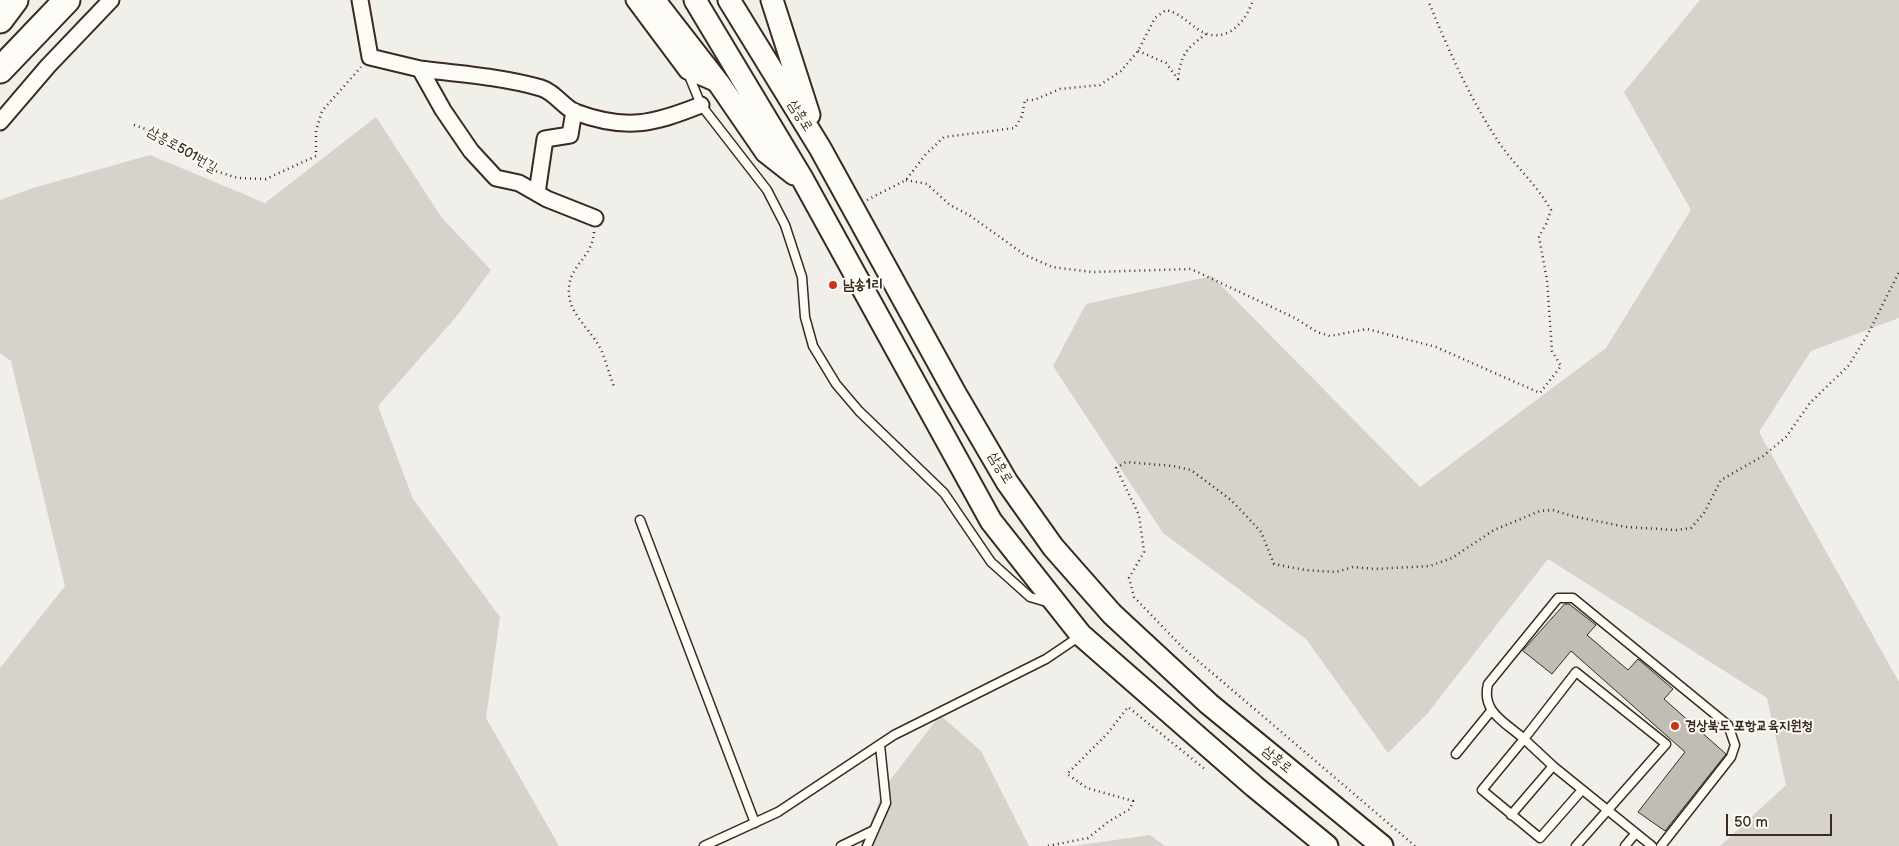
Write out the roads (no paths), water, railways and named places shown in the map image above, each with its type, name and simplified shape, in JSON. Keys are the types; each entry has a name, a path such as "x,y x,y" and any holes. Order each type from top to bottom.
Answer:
{"highway":[{"path":"0,20 15,0"},
{"path":"0,62 61,2"},
{"path":"0,70 61,2"}],"main road":[{"path":"654,0 720,85 766,152 803,180"},
{"path":"695,0 803,180 992,521 1081,635 1327,846"},
{"name":"삼흥로","path":"729,0 820,148 998,466 1053,547 1112,614 1210,704 1382,846"},
{"path":"772,0 820,148"}],"street":[{"path":"0,122 48,66 110,0"},
{"path":"360,0 370,57 420,69 501,79 544,88 574,111 614,123 653,122 701,105"},
{"path":"634,0 687,71 720,85"},
{"path":"420,69 443,110 471,150 496,178 519,183 594,218"},
{"path":"537,193 545,139 570,135 574,111"}],"lane":[{"path":"687,71 701,105 767,190 785,225 802,277 805,317 813,346 836,384 859,411 944,493 991,562 1030,597 1055,604"},
{"path":"640,520 755,823"},
{"path":"1652,846 1553,766 1524,738 1491,711 1485,698 1488,684 1496,672 1558,598 1573,598 1728,725 1735,745 1731,757 1660,846"},
{"path":"704,846 778,812 894,735 992,684 1046,659 1081,635"},
{"path":"1576,846 1666,744 1576,672 1482,790 1540,838 1582,790"},
{"path":"1456,754 1491,711"},
{"path":"868,846 886,803 880,745"},
{"path":"1510,815 1553,766"},
{"path":"841,846 874,830"},
{"path":"1625,846 1636,834"}],"place":[{"name":"남송1리","path":"833,285"},
{"name":"경상북도 포항교육지원청","path":"1675,726"}]}
